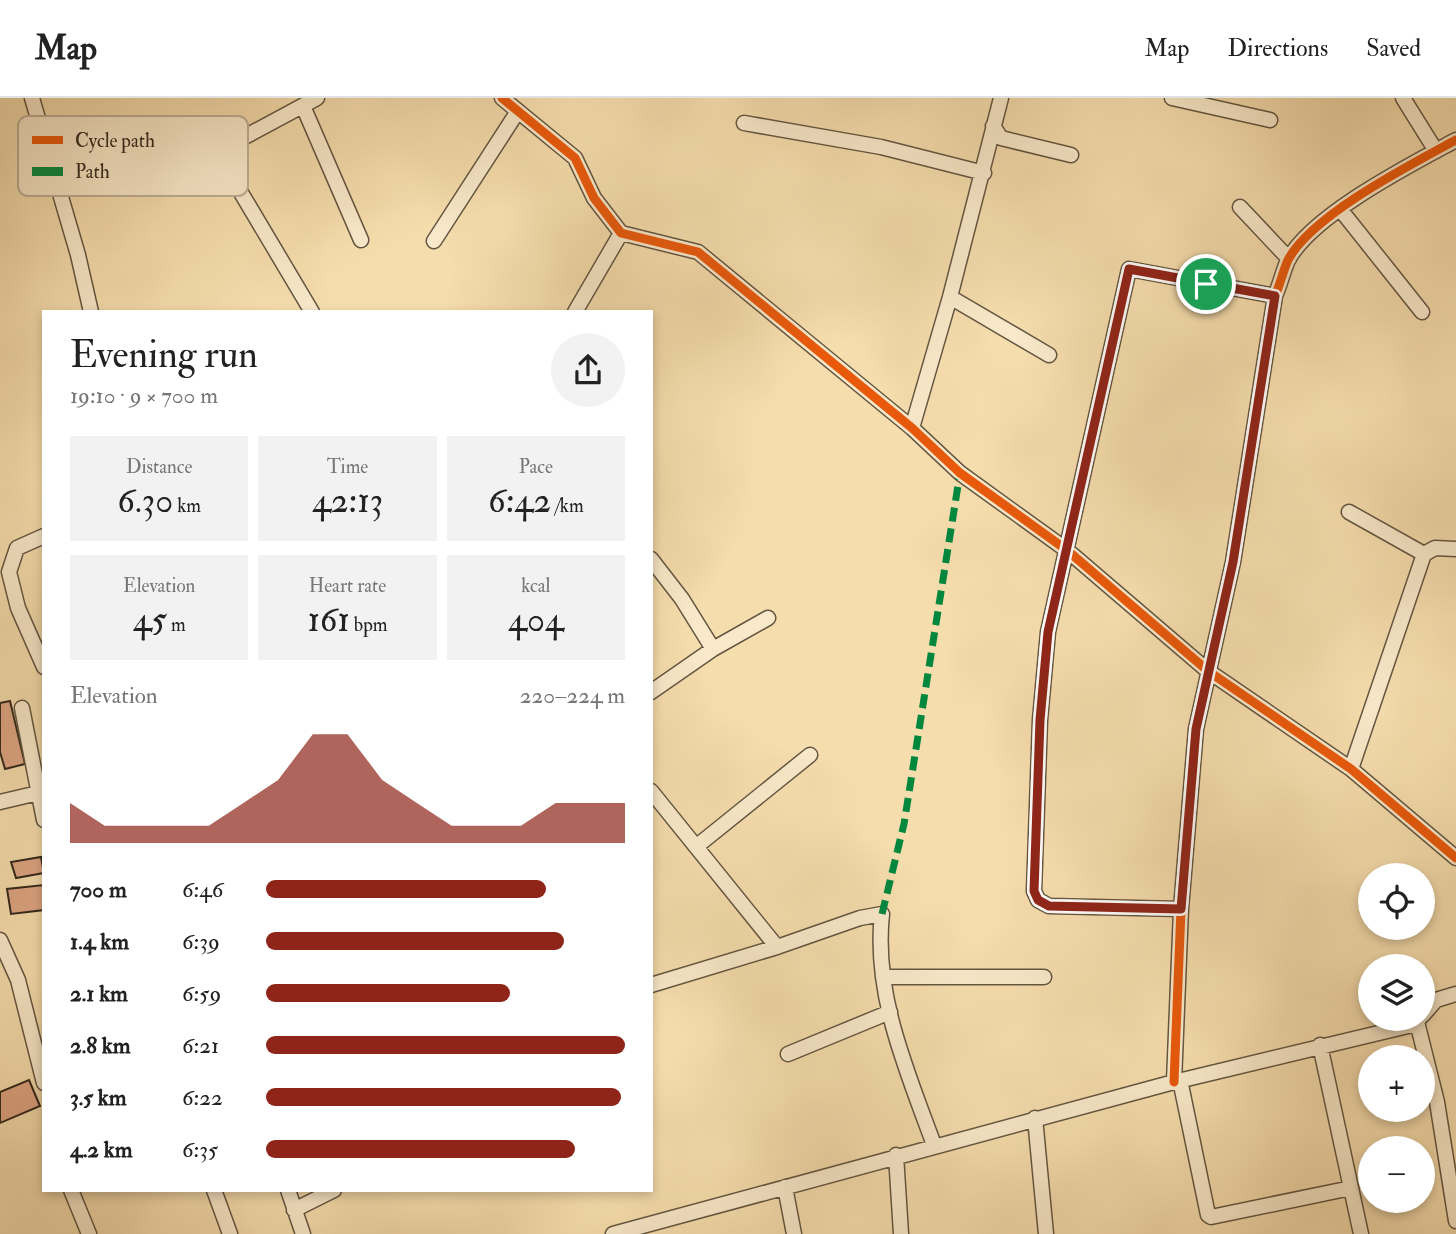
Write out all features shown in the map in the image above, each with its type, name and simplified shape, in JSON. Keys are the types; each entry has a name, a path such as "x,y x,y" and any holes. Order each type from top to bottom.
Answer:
{"street":[{"path":"33,98 38,116"},
{"path":"248,135 317,98"},
{"path":"502,98 575,158 594,198 621,233 698,252 912,428 960,473 1068,551 1208,671 1351,769 1456,858"},
{"path":"912,428 984,173 1001,98"},
{"path":"1172,98 1270,120"},
{"path":"1403,98 1436,151"},
{"path":"303,106 361,240"},
{"path":"434,241 518,111"},
{"path":"744,123 881,146 984,173"},
{"path":"993,126 1001,138 1071,155"},
{"path":"1351,1188 1211,1217 1208,1215 1177,1081 1181,909 1196,729 1233,562 1275,296 1289,259 1320,225 1340,209 1456,140"},
{"path":"60,196 90,310"},
{"path":"243,196 311,310"},
{"path":"1240,207 1289,259"},
{"path":"1340,209 1423,312"},
{"path":"576,310 621,233"},
{"path":"1181,909 1049,906 1038,900 1034,891 1040,720 1048,632 1129,269 1275,296"},
{"path":"950,297 1049,355"},
{"path":"1349,512 1424,554"},
{"path":"42,537 16,548 9,572 19,608 42,662"},
{"path":"1351,769 1424,554 1435,548 1456,549"},
{"path":"653,562 682,599 713,649"},
{"path":"653,690 713,649 768,618"},
{"path":"22,708 42,811"},
{"path":"697,846 810,755"},
{"path":"0,802 38,793"},
{"path":"653,793 777,947"},
{"path":"653,984 777,947 860,918 882,914 880,957 890,1012 902,1055 934,1145"},
{"path":"0,940 19,979 42,1075"},
{"path":"883,977 1044,977"},
{"path":"1435,1001 1456,994"},
{"path":"788,1054 890,1012"},
{"path":"614,1234 896,1155 1372,1031"},
{"path":"1423,1031 1456,1221"},
{"path":"1320,1045 1361,1234"},
{"path":"1035,1118 1046,1234"},
{"path":"896,1155 901,1234"},
{"path":"785,1187 794,1234"},
{"path":"72,1192 89,1234"},
{"path":"215,1192 230,1234"},
{"path":"289,1192 303,1234"},
{"path":"294,1210 330,1192"}],"building":[{"path":"10,701 25,764 5,769 0,752 0,703"},
{"path":"41,857 42,873 16,878 11,862"},
{"path":"42,885 42,910 11,914 7,889"},
{"path":"29,1080 40,1106 0,1123 0,1092"}],"marked path":[{"path":"882,914 904,824 960,473"}],"cycle path":[{"path":"502,98 575,158 594,198 621,233 698,252 912,428 960,473 1068,551 1208,671 1351,769 1456,858"},
{"path":"1174,1082 1181,909 1196,729 1233,562 1275,296 1288,260 1300,243 1318,226 1364,192 1456,140"}],"route":[{"path":"1129,269 1206,284 1275,296 1233,562 1196,729 1181,909 1049,906 1038,900 1034,891 1040,720 1048,632 1126,279 1129,269"}]}
